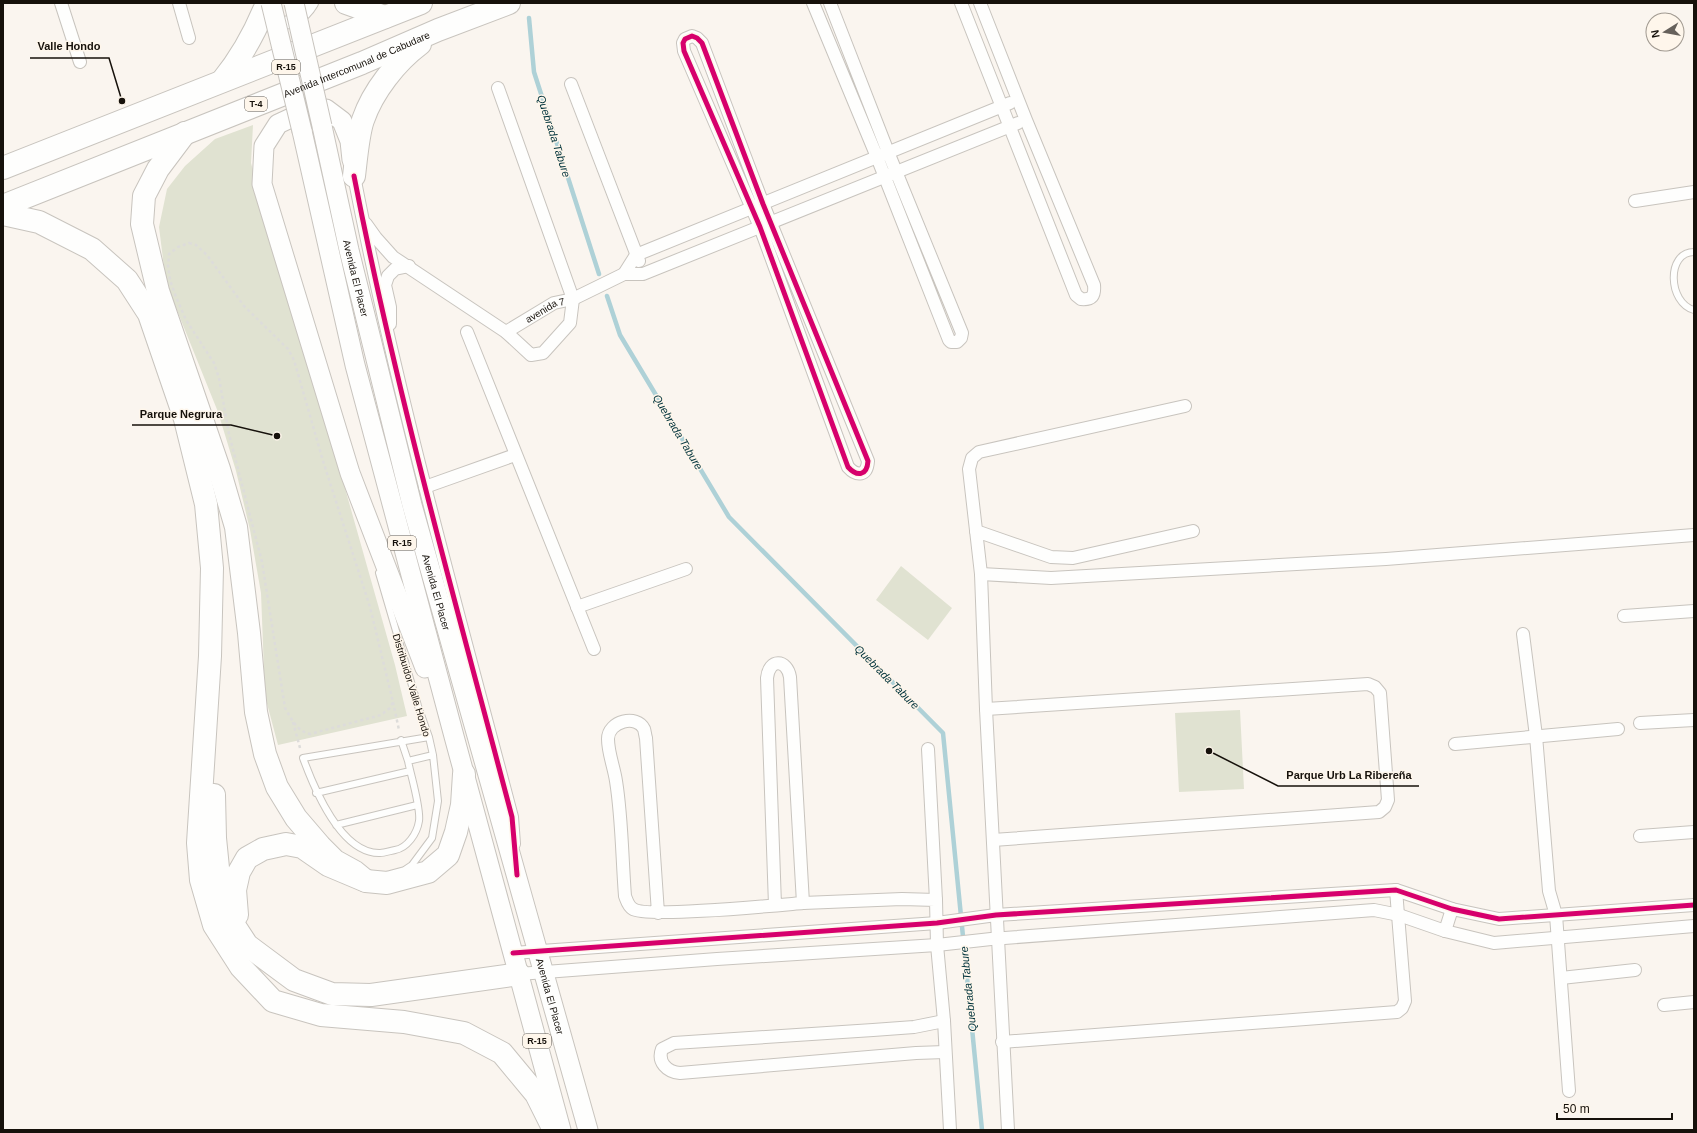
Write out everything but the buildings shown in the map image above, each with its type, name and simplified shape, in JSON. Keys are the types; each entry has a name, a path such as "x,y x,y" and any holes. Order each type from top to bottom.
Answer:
{"highway":[{"path":"346,3 385,17"},
{"path":"3,168 421,3"},
{"name":"Avenida Intercomunal de Cabudare","path":"3,206 362,63 438,30 509,3"},
{"path":"222,81 236,64 247,45 266,5"},
{"path":"354,176 363,121 381,84 406,54 438,30"},
{"path":"185,133 158,169 144,196 142,224 158,291 219,469 236,527 249,633 256,712 265,754 277,787 296,818 320,846 335,861 377,882"},
{"path":"3,214 39,222 92,249 127,280 149,314 185,419 206,504 212,568 210,656 198,843 201,880 214,925 241,967 273,1001 321,1015 404,1022 464,1033 502,1053 536,1094 554,1130"},
{"path":"210,656 215,838 220,888 230,919 247,945 294,980 332,994 371,995 519,974"},
{"path":"247,945 237,915 235,890 239,872 247,858 263,848 286,844 302,847 328,865 377,882 428,872 448,855 456,832 462,805 464,774"}],"main road":[{"name":"Avenida El Placer","path":"294,3 349,250 412,505 588,1130"},
{"name":"Avenida El Placer","path":"266,5 302,131 355,365 561,1130"},
{"path":"354,176 350,141 342,121 326,109 306,111 278,124 264,146 262,184 350,473 412,637 455,740"}],"street":[{"path":"61,3 80,62"},
{"path":"179,3 189,38"},
{"path":"266,5 272,20 287,22 295,21 307,12 312,3"},
{"path":"813,3 832,49 882,154 897,173 962,333 961,338 957,342 952,342 949,340 885,177 882,154 830,3"},
{"path":"961,3 1011,126 1076,295 1080,299 1086,300 1092,298 1095,293 1094,285 1026,120 980,3"},
{"path":"757,206 702,43 697,38 692,36 688,37 683,43 684,52 757,206 868,461 867,466 862,473 858,474 852,472 848,467 765,225"},
{"path":"832,49 845,43"},
{"path":"571,84 643,274"},
{"path":"498,88 572,299 624,274 643,274 1026,120"},
{"path":"624,274 636,255 1018,100"},
{"path":"354,176 390,344 425,487 512,817 517,875"},
{"path":"1635,201 1694,192"},
{"name":"avenida 7","path":"363,220 376,238 394,257 506,332 531,354 543,353 570,323 572,299 554,303 506,332"},
{"path":"390,344 390,307 385,285 388,276 395,269 408,266"},
{"path":"467,332 594,649"},
{"path":"1008,1130 994,939 993,840 981,574 969,469 972,458 979,452 1185,406"},
{"path":"425,487 515,455"},
{"path":"976,531 1051,557 1073,558 1193,531"},
{"path":"981,574 1051,578 1386,558 1694,535"},
{"path":"576,607 686,569"},
{"path":"1624,616 1694,611"},
{"path":"1523,634 1536,736 1549,891 1556,915 1569,1091"},
{"path":"775,905 767,678 769,667 772,664 777,663 786,666 790,677 803,903"},
{"path":"986,709 1368,684 1375,687 1380,693 1388,800 1385,808 1379,812 993,840"},
{"path":"1640,723 1694,720"},
{"path":"658,913 646,738 644,728 638,723 632,721 621,722 614,726 609,732 608,739 616,781 625,896 628,904 634,910 658,913 803,903 902,899 936,900"},
{"path":"1455,744 1618,729"},
{"path":"928,749 937,945 944,1022 950,1130"},
{"path":"1640,836 1694,832"},
{"path":"513,953 538,950 937,923 993,916 1396,890 1452,909 1499,919 1694,905"},
{"path":"1002,1042 1397,1012 1402,1008 1405,1001 1396,890"},
{"path":"1445,931 1452,909"},
{"path":"519,974 717,959 937,945 994,939 1374,910 1399,915 1445,931 1494,944 1558,937 1694,926"},
{"path":"1561,978 1635,970"},
{"path":"1664,1005 1694,1002"},
{"path":"944,1022 914,1027 674,1043 662,1049 661,1054 663,1065 668,1070 680,1072 945,1052"}],"lane":[{"path":"1694,252 1691,252 1681,258 1676,265 1673,282 1676,295 1682,304 1694,310"},
{"path":"350,473 372,549"},
{"name":"Distribuidor Valle Hondo","path":"376,564 418,706 429,737 433,755 438,802 432,838 412,865 377,882"},
{"path":"401,740 408,761 418,805 419,821 413,837 400,849 380,853 371,852 356,845 336,825 316,793 303,758 401,740 429,737"},
{"path":"408,761 433,755"},
{"path":"316,793 410,771"},
{"path":"336,825 418,805"}],"path":[{"path":"392,702 390,708 381,715 310,734 302,732 293,722 285,708 262,562 229,434 219,378 214,363 186,320 170,280 168,266 169,254 178,247 189,243 196,245 207,255 244,306 288,349 294,360 370,607 401,740"},
{"path":"293,722 303,758"}],"green space":[{"path":"253,125 251,163 263,210 337,460 395,665 407,716 278,745 265,696 261,593 250,530 236,471 218,412 166,283 159,227 167,189 185,166 215,139"},
{"path":"901,566 952,608 928,640 876,600"},
{"path":"1240,710 1244,789 1179,792 1175,713"}],"waterway":[{"name":"Quebrada Tabure","path":"529,18 534,72 599,274"},
{"name":"Quebrada Tabure","path":"607,296 620,335 729,517 943,733 982,1130"}],"cycle path":[{"path":"692,36 697,38 702,43 763,204 868,461 864,472 858,473 848,467 760,227 684,51 683,43 685,39 692,36"},
{"path":"354,176 408,418 448,578 512,817 517,875"},
{"path":"513,953 937,923 996,915 1396,890 1452,909 1499,919 1694,905"}],"place":[{"name":"Valle Hondo","path":"122,101"},
{"name":"Parque Negrura","path":"277,436"},
{"name":"Parque Urb La Ribereña","path":"1209,751"}]}
